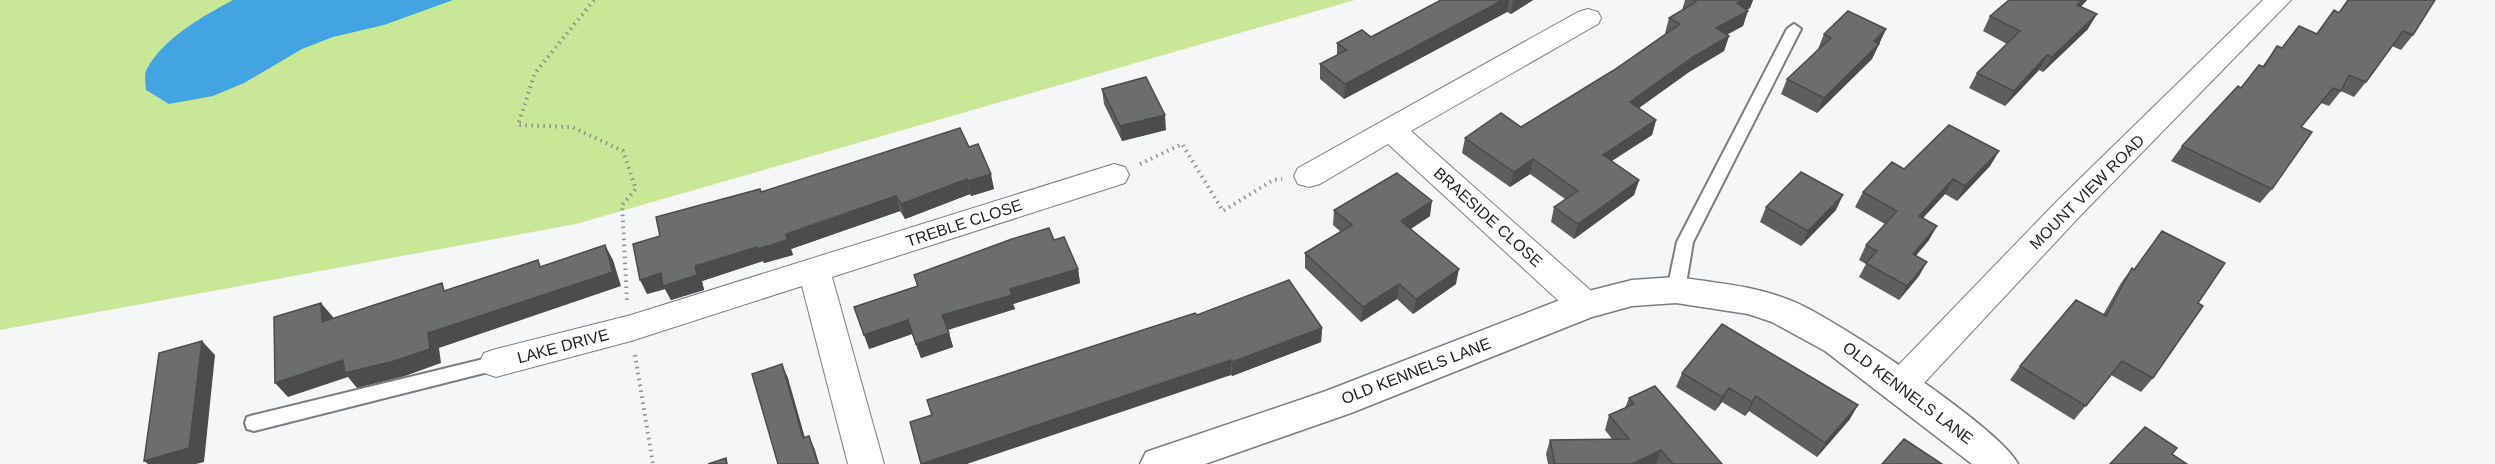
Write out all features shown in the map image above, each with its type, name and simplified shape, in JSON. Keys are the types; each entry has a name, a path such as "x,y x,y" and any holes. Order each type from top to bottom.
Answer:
{"street":[{"name":"MOUNT VIEW ROAD","path":"1899,387 2069,208 2278,0"},
{"path":"1309,176 1588,18"},
{"name":"BRAESIDE CLOSE","path":"1391,130 1585,305"},
{"name":"TREBLE CLOSE","path":"631,328 1114,175"},
{"path":"814,271 866,464"},
{"name":"OLD KENNELS LANE","path":"1159,464 1338,402 1585,305 1632,293 1676,290 1748,301 1784,312 1838,341 1999,464"},
{"name":"LAKE DRIVE","path":"496,363 631,328"}],"lane":[{"path":"1676,290 1685,242 1794,29"},
{"path":"254,423 496,363"}],"path":[{"path":"594,0 535,73 518,125 572,127 623,151 636,189 622,205 623,260 631,328 653,464"},
{"path":"1114,175 1182,144 1223,211 1273,180 1309,176"}],"green space":[{"path":"0,0 1355,0 576,224 0,330"}],"water":[{"path":"233,0 453,0 384,25 333,37 302,49 244,83 213,96 169,104 146,90 146,71 162,49 184,30"}],"building":[{"path":"1441,0 1503,0 1345,84 1320,64 1347,50 1337,43 1362,30 1371,37"},
{"path":"1693,0 1743,0 1737,3 1748,11 1716,28 1729,36 1693,57 1630,102 1656,120 1603,155 1639,180 1578,224 1554,207 1578,191 1533,159 1514,172 1465,138 1501,113 1521,127 1614,70 1680,24 1669,18 1696,2"},
{"path":"2009,0 2082,0 2077,5 2097,14 2052,57 2047,55 2014,91 1977,73 2020,31 1990,16"},
{"path":"2348,0 2435,0 2413,35 2403,31 2366,82 2349,75 2341,91 2333,88 2301,127 2312,132 2272,189 2182,146 2238,86 2241,88 2259,65 2264,67 2277,46 2282,48 2299,26 2317,34 2334,10 2339,13"},
{"path":"1848,11 1886,29 1874,41 1879,44 1824,98 1787,79 1831,38 1824,34"},
{"path":"1146,77 1165,115 1120,126 1102,89"},
{"path":"1949,125 1999,151 1965,186 1953,179 1919,216 1937,226 1913,254 1927,262 1907,286 1866,263 1877,251 1866,245 1897,211 1863,192 1892,162 1904,169"},
{"path":"960,128 969,147 978,144 991,174 968,181 967,179 901,204 896,196 786,234 787,240 695,266 697,275 663,286 661,273 640,280 633,244 660,236 656,217 760,189 761,192"},
{"path":"1801,172 1843,195 1808,231 1766,207"},
{"path":"1397,173 1432,201 1401,221 1459,269 1416,299 1399,284 1363,307 1305,253 1352,225 1334,210"},
{"path":"1049,228 1054,240 1064,237 1078,269 1010,289 1012,295 942,315 949,333 916,344 908,320 864,335 854,307 918,286 914,275"},
{"path":"2162,231 2225,263 2198,303 2203,306 2153,378 2122,361 2086,406 2020,366 2076,300 2106,316 2132,268 2134,270"},
{"path":"605,245 613,272 428,333 430,349 345,373 343,360 275,383 274,317 321,303 322,322 442,283 444,291 538,260 540,267"},
{"path":"1289,280 1322,328 1232,362 1231,360 921,464 910,422 932,415 927,400 1195,313 1197,315"},
{"path":"1722,324 1858,405 1825,443 1756,396 1752,402 1729,388 1722,397 1682,373"},
{"path":"202,341 189,448 144,461 159,353"},
{"path":"782,364 803,438 809,436 818,464 778,464 752,374"},
{"path":"1655,386 1722,464 1673,464 1661,450 1632,464 1555,464 1550,440 1629,439 1609,415 1634,404 1629,398"},
{"path":"2145,427 2177,448 2172,454 2187,464 2110,464"},
{"path":"1904,439 1942,464 1882,464"},
{"path":"726,458 727,464 708,464"}]}
